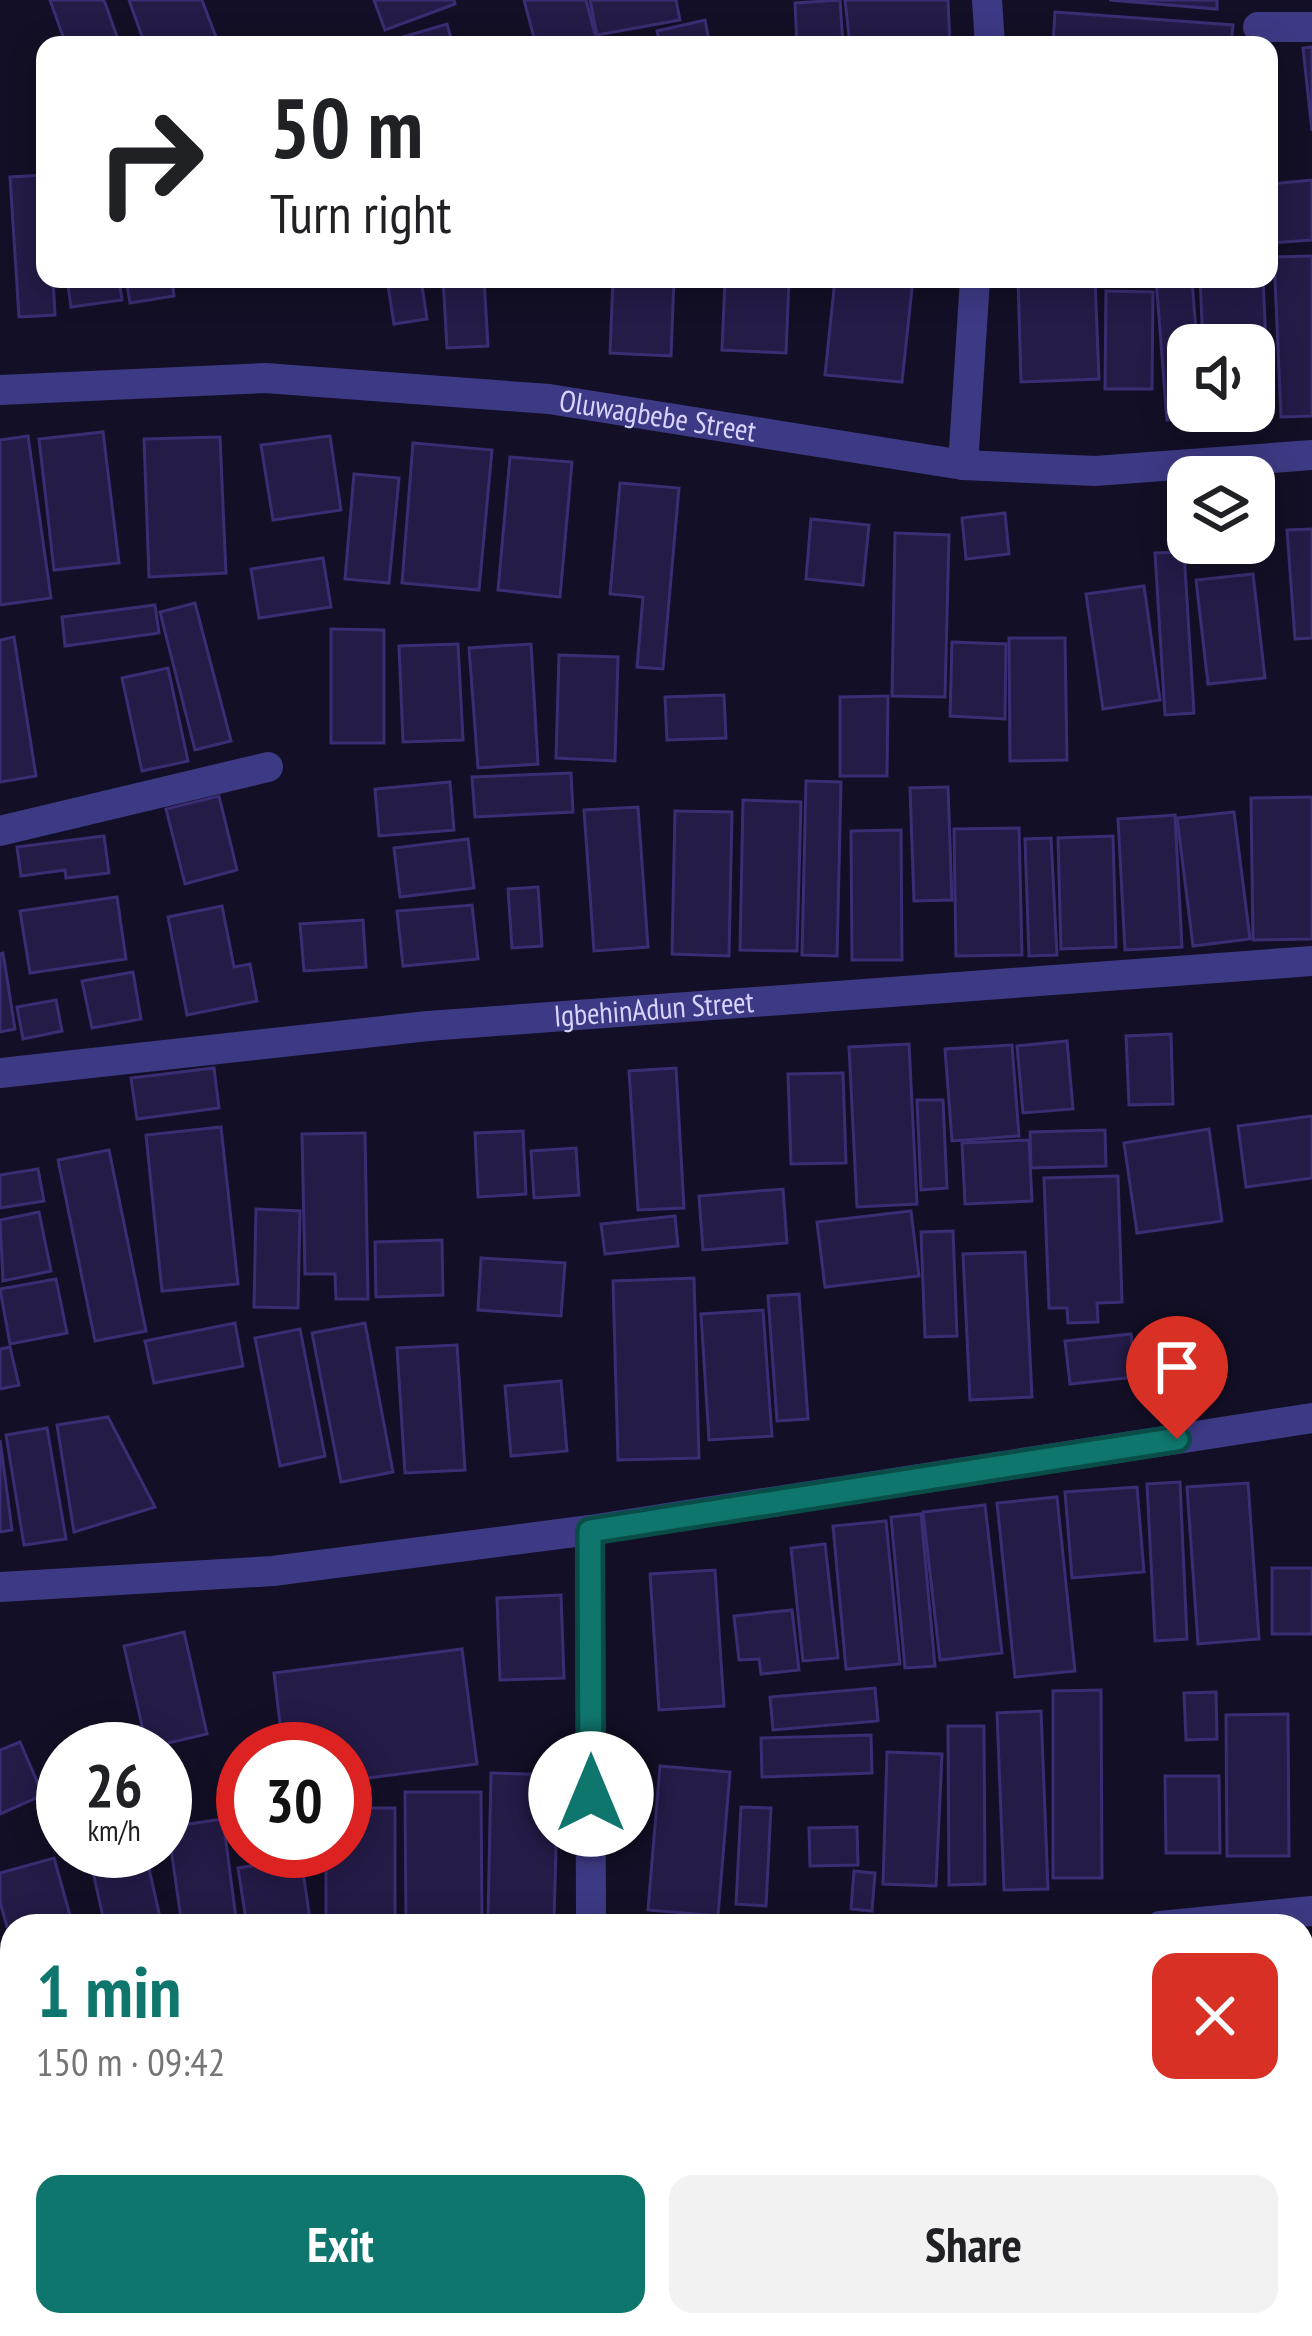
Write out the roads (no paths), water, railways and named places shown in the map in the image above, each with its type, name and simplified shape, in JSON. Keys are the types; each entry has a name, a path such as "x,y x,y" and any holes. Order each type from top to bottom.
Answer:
{"street":[{"path":"987,0 989,36"},
{"path":"1258,26 1312,27"},
{"path":"963,465 974,288"},
{"name":"Oluwagbebe Street","path":"0,390 265,378 549,399 963,465 1095,471 1312,455"},
{"path":"0,831 268,767"},
{"name":"IgbehinAdun Street","path":"0,1073 428,1026 1312,961"},
{"path":"0,1587 273,1571 590,1531 1312,1418"},
{"path":"590,1531 591,1914"},
{"path":"1282,1914 1312,1911"}]}
